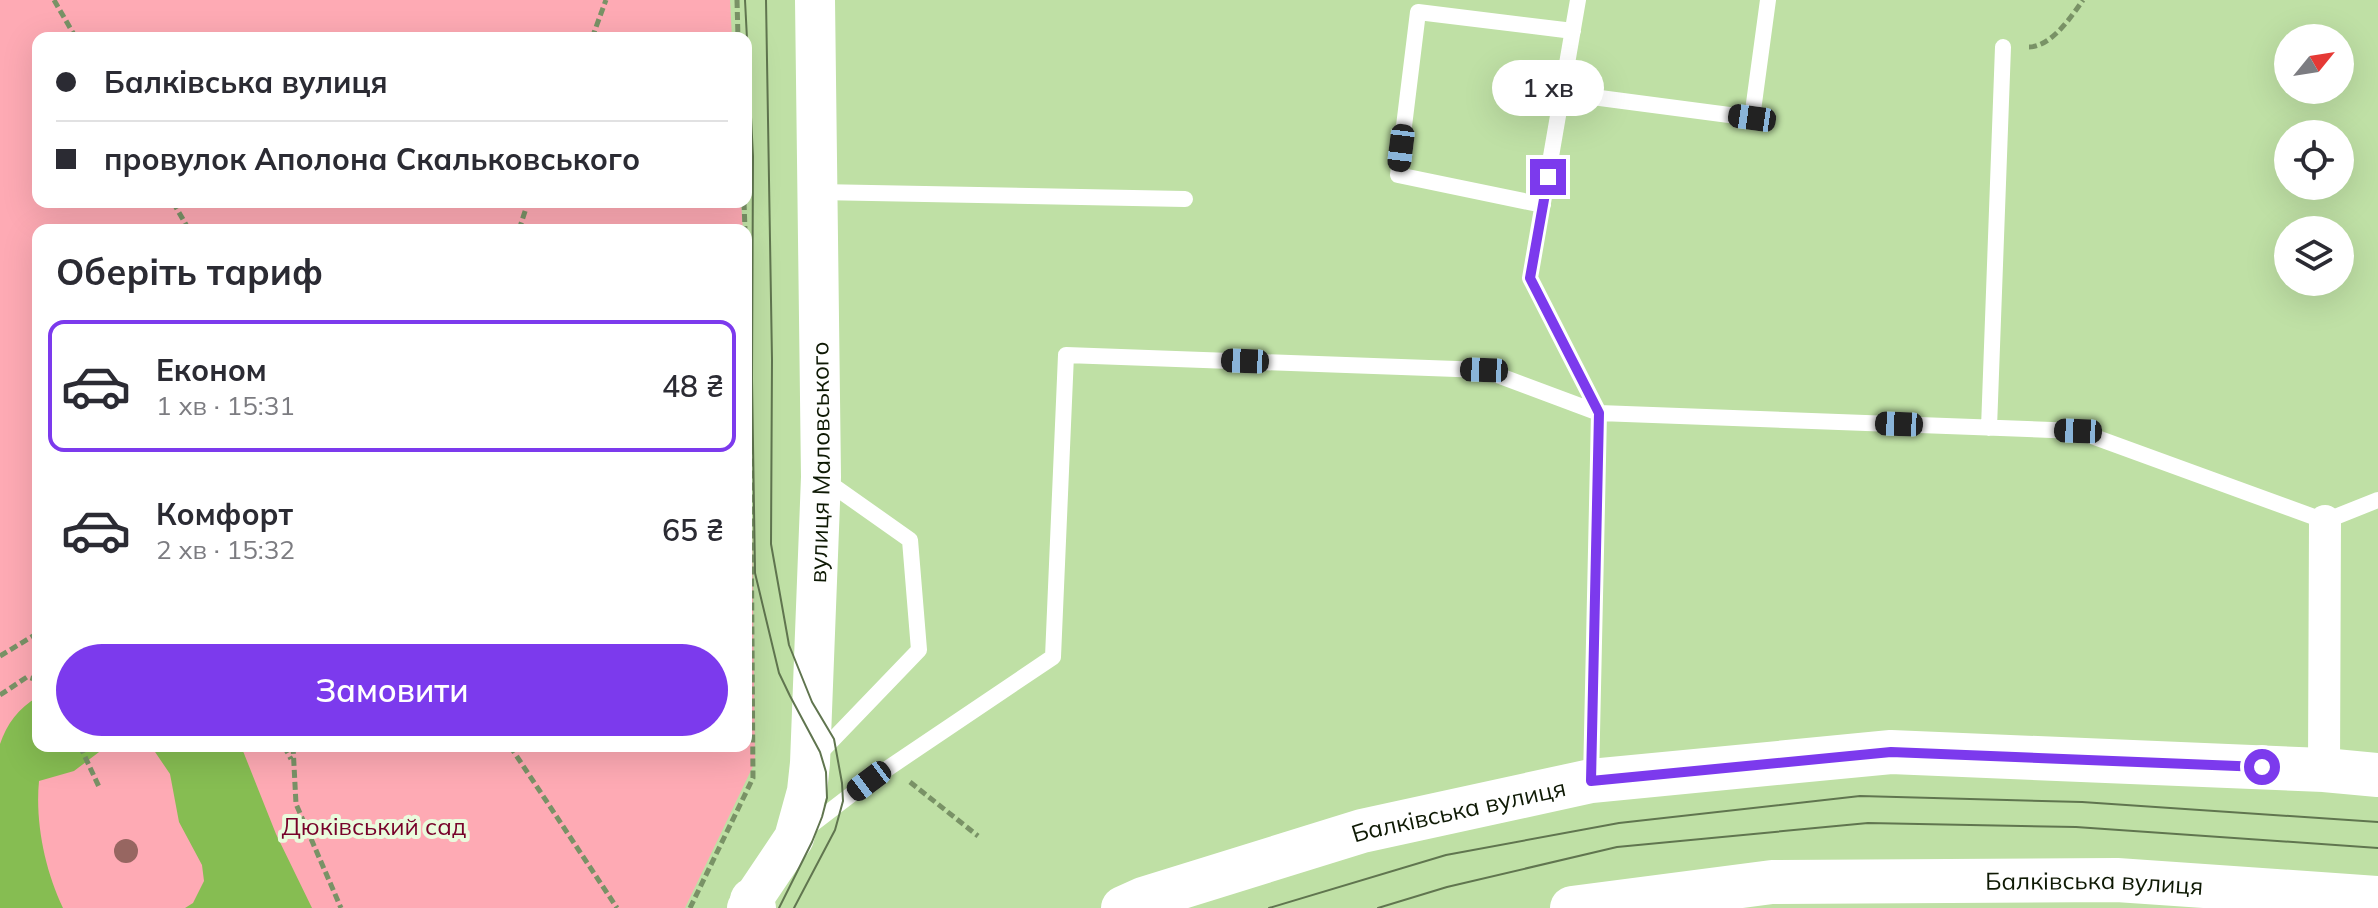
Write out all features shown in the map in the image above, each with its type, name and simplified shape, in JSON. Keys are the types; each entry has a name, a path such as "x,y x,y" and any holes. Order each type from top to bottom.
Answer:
{"main road":[{"name":"Балківська вулиця","path":"1123,908 1143,899 1362,831 1591,781 1891,752 2324,770 2378,775"},
{"name":"Балківська вулиця","path":"1572,908 1772,882 2117,880 2378,898"}],"street":[{"name":"вулиця Маловського","path":"751,905 794,838 807,791 810,763 821,477 815,0"},
{"path":"2324,770 2325,521"}],"lane":[{"path":"1578,0 1530,278 1599,413 1591,781"},
{"path":"1562,93 1752,118 1768,0"},
{"path":"1543,205 1398,175 1418,12 1573,31"},
{"path":"1989,428 2003,47"},
{"path":"818,192 1185,199"},
{"path":"794,838 891,767 1053,657 1066,355 1484,370 1599,413 2078,431 2325,521 2378,500"},
{"path":"810,763 919,650 910,540 821,477"}],"path":[{"path":"54,0 73,32"},
{"path":"594,32 606,0"},
{"path":"737,0 738,32"},
{"path":"2003,47 2036,48 2066,26 2083,0"},
{"path":"0,656 32,637"},
{"path":"0,695 27,677 32,678"},
{"path":"690,908 753,778 752,728"},
{"path":"83,752 100,789"},
{"path":"287,752 292,761"},
{"path":"293,752 296,804 341,908"},
{"path":"514,752 617,908"},
{"path":"891,767 978,836"}],"green space":[{"name":"Дюківський сад","path":"0,0 730,0 732,32 32,32 32,208 741,208 743,224 32,224 32,752 752,752 752,525 755,762 685,908 0,908"}],"shaded area":[{"path":"32,701 32,752 99,752 74,771 39,781 43,846 63,908 0,908 0,744 14,717"},
{"path":"155,752 243,752 276,834 312,908 185,908 193,903 204,881 202,865 179,822 170,774"}],"tram line":[{"path":"745,0 747,32"},
{"path":"766,0 772,360 771,544 789,645 812,702 834,739 843,801 835,830 794,908"},
{"path":"752,136 752,379"},
{"path":"752,379 755,573 779,673 820,752 826,772 827,798 822,817 779,908"},
{"path":"1269,908 1446,855 1619,823 1860,796 2082,802 2378,822"},
{"path":"1378,908 1447,887 1617,847 1868,823 2076,827 2378,848"}],"route":[{"path":"1548,177 1530,278 1599,413 1591,781 1891,752 2262,767"}]}
